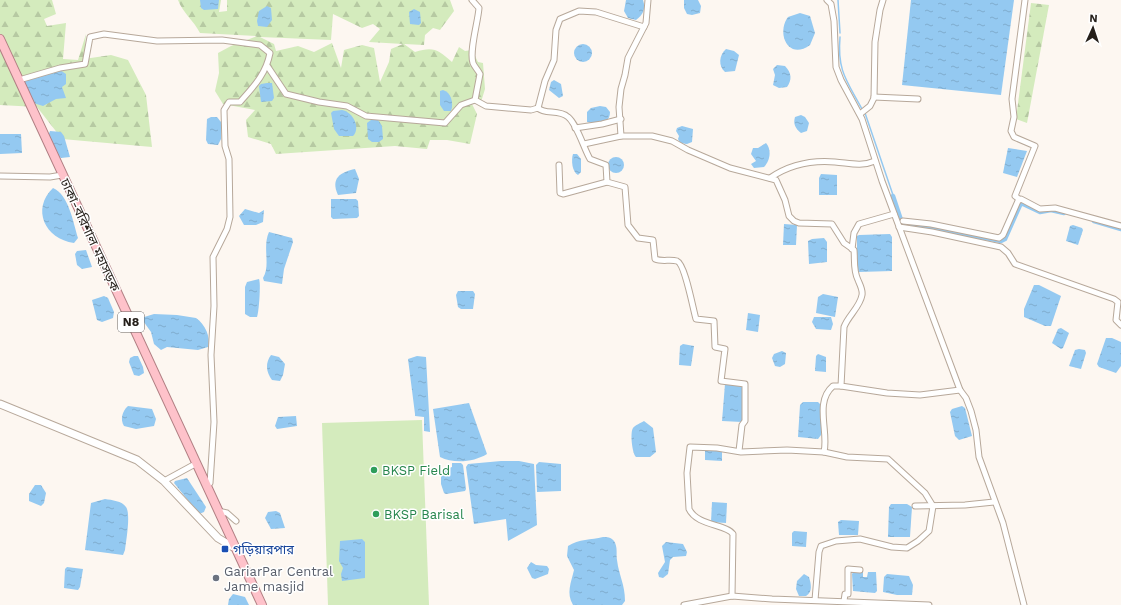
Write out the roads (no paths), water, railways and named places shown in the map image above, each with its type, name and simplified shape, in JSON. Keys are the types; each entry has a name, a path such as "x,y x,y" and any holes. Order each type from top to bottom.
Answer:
{"highway":[{"name":"ঢাকা-বরিশাল মহাসড়ক","path":"0,39 197,463 233,547 262,605"}],"main road":[{"path":"0,404 137,460 164,481 218,538 233,547"}],"street":[{"path":"472,0 479,8 478,26 473,46 473,62 480,74 475,100"},
{"path":"621,136 620,98 627,61 644,27 648,0"},
{"path":"827,0 830,4 834,21 836,67 844,87 860,114 894,214 960,390 966,398 971,411 976,430 979,457 994,502 1003,523 1024,605"},
{"path":"860,114 870,106 874,97 875,42 883,0"},
{"path":"1025,0 1012,99 1014,117 1010,131 1014,137 1035,146 1015,196 1040,209 1055,208 1121,226"},
{"path":"538,108 545,81 554,60 556,30 560,19 580,11 596,12 644,27"},
{"path":"19,80 60,68 85,64 90,37 104,34 156,41 207,40 260,45 270,54 268,67 240,102 229,102 224,110 225,146 229,159 231,206 227,229 213,257 214,306 211,355 214,422 210,483 207,487"},
{"path":"268,67 286,94 319,102 347,106 356,112 370,117 445,123 461,106 475,100"},
{"path":"874,97 918,99"},
{"path":"475,100 486,106 531,110 538,108 540,110 555,111 568,117 584,144 590,159 606,165 606,182"},
{"path":"575,128 602,124 621,119"},
{"path":"584,144 621,136 652,136 672,141 720,165 756,176 776,180 785,200 789,216 799,223 832,224 844,243 852,249"},
{"path":"770,178 782,170 812,162 835,162 855,165 868,164 875,161"},
{"path":"559,165 560,193 563,194 606,182 625,187 629,227 638,238 653,240 656,259 677,261 680,264 686,279 696,319 714,321 715,347 725,349 721,381 745,384 744,421 742,425 739,451"},
{"path":"0,176 50,177 62,175"},
{"path":"903,221 931,224 999,238 1003,235 1019,199"},
{"path":"841,386 844,327 847,318 854,312 862,296 862,289 855,271 852,249 854,233 859,224 894,214"},
{"path":"899,227 932,232 1002,247 1015,264 1114,299 1118,302 1116,320 1121,325"},
{"path":"824,452 823,410 826,395 833,386 888,393 920,395 960,390"},
{"path":"732,596 733,534 729,530 717,527 691,514 689,509 687,474 690,447 717,448 739,451 824,452 847,457 888,458 925,493 933,506 929,531 907,548 892,547 860,539 836,541 821,546 819,552 815,600"},
{"path":"164,481 197,463"},
{"path":"915,506 994,502"},
{"path":"217,510 227,513 236,521"},
{"path":"844,601 845,594 848,594 848,570 860,570"},
{"path":"684,605 732,596 929,605"}],"water":[{"path":"200,0 219,0 218,9 204,10 201,8"},
{"path":"626,0 643,0 643,12 636,20 628,18 624,11"},
{"path":"684,0 698,0 701,6 700,13 692,15 687,14 684,8"},
{"path":"911,0 1014,0 1001,95 902,85"},
{"path":"267,6 271,8 272,20 267,27 258,26 257,21 259,11"},
{"path":"414,9 420,12 421,23 419,25 410,24 409,12"},
{"path":"800,13 810,16 815,33 810,45 796,50 786,43 783,30 788,17"},
{"path":"583,44 587,45 591,49 591,57 587,61 583,62 579,61 575,57 574,53 575,49 579,45"},
{"path":"726,49 734,51 739,55 735,71 725,72 721,67 720,60"},
{"path":"777,65 785,66 789,71 790,82 787,87 779,88 773,85 775,75 773,69"},
{"path":"60,70 66,74 66,84 62,87 66,98 56,99 43,106 30,102 20,82"},
{"path":"554,80 561,84 563,96 559,98 549,90 551,82"},
{"path":"272,83 274,98 272,101 261,102 259,86"},
{"path":"443,90 450,95 452,105 451,111 444,111 440,105 440,91"},
{"path":"600,106 606,107 610,112 608,119 595,123 587,122 587,112 591,108"},
{"path":"333,111 346,111 355,121 356,129 353,136 339,136 334,129 331,113"},
{"path":"801,115 805,117 809,123 807,131 801,133 796,128 794,122 795,117"},
{"path":"217,117 221,122 221,139 218,145 208,144 206,140 207,119"},
{"path":"371,120 378,120 382,126 383,139 379,142 372,142 368,139 367,123"},
{"path":"682,126 693,129 692,142 687,144 680,143 678,139 679,136 676,131 677,128"},
{"path":"50,131 61,132 64,136 70,157 61,158 55,153 48,139"},
{"path":"0,134 21,134 22,153 0,154"},
{"path":"766,143 770,152 768,162 764,167 754,168 751,164 756,161 751,154 753,148 758,148"},
{"path":"1008,148 1027,151 1017,177 1003,173"},
{"path":"573,154 577,154 581,159 581,172 578,175 572,166"},
{"path":"613,157 619,157 624,162 622,171 619,173 613,173 608,168 608,162"},
{"path":"355,169 359,179 356,193 338,195 335,184 336,180 341,174"},
{"path":"821,174 837,175 837,195 819,195 819,178"},
{"path":"53,188 63,197 70,210 78,238 74,243 55,236 44,222 42,214 43,205 46,196"},
{"path":"331,199 356,199 358,201 359,216 357,218 333,219 331,217"},
{"path":"245,209 259,213 264,210 263,222 256,225 244,225 239,216"},
{"path":"784,224 797,225 796,245 783,245"},
{"path":"1073,225 1082,228 1083,230 1078,245 1066,241 1070,226"},
{"path":"269,232 292,238 293,242 284,269 282,284 264,281 263,278 266,267 266,244"},
{"path":"890,234 892,237 892,271 859,272 857,268 857,236"},
{"path":"824,238 827,242 827,262 809,264 808,241 812,239"},
{"path":"86,250 92,267 82,269 77,265 75,254 77,251"},
{"path":"259,279 260,297 257,317 250,317 245,314 245,287 247,282"},
{"path":"1034,285 1039,285 1061,296 1051,326 1045,326 1024,317 1024,309"},
{"path":"458,291 473,291 475,294 473,309 461,309 458,307 456,295"},
{"path":"823,294 838,297 835,317 816,313 818,297"},
{"path":"104,296 108,298 114,312 113,318 102,322 97,320 92,300"},
{"path":"748,313 760,315 758,332 746,330"},
{"path":"154,314 196,318 202,324 208,335 208,347 198,350 167,347 161,350 154,344 151,332 141,318"},
{"path":"814,317 831,317 833,324 831,330 816,329 812,322"},
{"path":"1061,328 1069,333 1063,348 1061,349 1052,343 1058,329"},
{"path":"1106,338 1112,338 1121,342 1121,366 1116,373 1099,367 1097,364"},
{"path":"683,344 694,346 691,366 679,365 680,346"},
{"path":"1075,350 1085,350 1086,353 1081,369 1069,366"},
{"path":"782,351 786,353 785,364 780,367 775,366 772,358 774,354"},
{"path":"818,354 826,357 826,372 815,371 816,356"},
{"path":"271,355 279,357 285,364 280,381 272,380 268,374 267,364"},
{"path":"138,356 143,367 144,373 139,376 134,375 129,362 130,358"},
{"path":"417,356 426,357 430,432 424,431 424,417 415,416 408,359"},
{"path":"725,384 744,384 742,422 722,421"},
{"path":"803,402 818,402 822,406 821,435 818,439 798,437 800,405"},
{"path":"469,403 487,454 476,459 464,461 451,461 440,457 433,409"},
{"path":"128,406 152,409 156,419 154,426 136,429 124,426 122,416 124,410"},
{"path":"962,406 965,408 972,436 959,440 955,436 950,412 952,409"},
{"path":"296,416 297,426 277,429 275,426 278,417"},
{"path":"644,421 653,428 656,452 650,457 636,457 633,447 632,430 635,426"},
{"path":"705,449 722,450 722,461 705,460"},
{"path":"519,461 534,464 537,525 508,541 506,519 474,524 466,467 468,464"},
{"path":"539,462 561,464 561,491 537,492 536,465"},
{"path":"452,463 461,463 463,465 466,489 465,491 446,494 444,493 441,484 441,471 452,467"},
{"path":"187,478 206,507 204,512 199,514 174,483 175,481"},
{"path":"35,485 41,485 46,493 44,503 41,506 29,501 29,494"},
{"path":"105,499 122,503 127,510 128,528 123,555 85,550 91,503"},
{"path":"712,502 727,503 726,523 711,522"},
{"path":"891,504 907,504 912,507 910,537 888,537 889,507"},
{"path":"276,511 280,513 285,528 271,529 265,518 268,512"},
{"path":"841,520 859,521 858,535 839,535 838,522"},
{"path":"794,531 807,532 806,547 792,546 792,533"},
{"path":"603,537 610,538 615,543 625,601 622,605 573,605 569,592 574,570 567,556 568,546 581,541"},
{"path":"362,539 365,542 365,578 342,581 341,574 343,568 339,561 340,541"},
{"path":"666,542 683,544 687,552 686,556 673,557 670,560 668,574 663,578 659,577 658,573 665,562 662,546"},
{"path":"531,562 536,565 547,566 549,569 548,574 535,579 532,578 527,568"},
{"path":"67,567 83,569 80,587 78,590 64,588 65,569"},
{"path":"854,571 863,572 863,577 867,577 868,572 876,572 877,591 875,593 853,591 852,574"},
{"path":"804,574 809,577 811,590 806,596 799,596 796,589 797,581"},
{"path":"887,574 909,576 913,585 912,595 897,595 883,592 884,577"},
{"path":"233,594 245,597 249,605 228,605 229,599"}],"waterway":[{"path":"838,0 840,33"},
{"path":"840,37 840,59 844,75 862,109"},
{"path":"865,113 894,198"},
{"path":"893,196 902,223 904,223"},
{"path":"912,224 1001,241 1005,239 1021,203 1040,212 1051,210 1064,213"},
{"path":"1094,221 1121,229"}],"place":[{"name":"BKSP Field","path":"374,470"},
{"name":"BKSP Barisal","path":"376,514"},
{"name":"গড়িয়ারপার","path":"225,549"},
{"name":"GariarPar Central Jame masjid","path":"216,578"}]}
